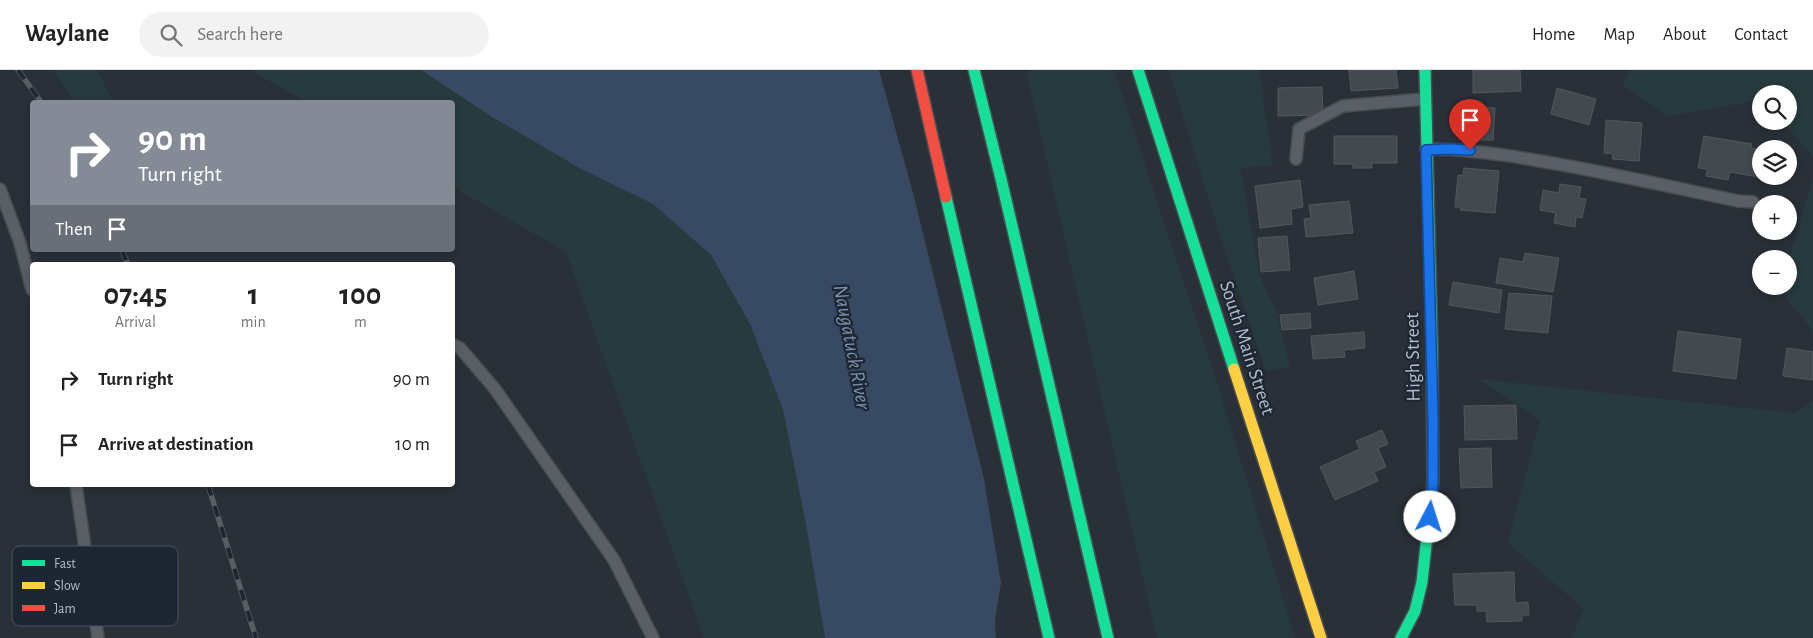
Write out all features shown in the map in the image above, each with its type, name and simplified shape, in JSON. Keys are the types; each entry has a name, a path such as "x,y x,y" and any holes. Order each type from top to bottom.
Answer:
{"main road":[{"path":"917,70 1049,638"},
{"path":"974,70 1002,182 1108,638"},
{"name":"South Main Street","path":"1138,70 1321,638"},
{"name":"High Street","path":"1401,638 1415,611 1422,582 1433,481 1432,346 1425,70"}],"lane":[{"path":"1296,159 1299,129 1344,106 1425,99"},
{"path":"1426,150 1450,149 1489,152 1575,167 1738,201 1752,202"},
{"path":"0,189 20,244 30,282"},
{"path":"455,346 460,348 495,389 614,560 653,638"},
{"path":"76,487 85,546"}],"green space":[{"path":"53,70 97,70 112,100 73,100"},
{"path":"250,70 421,70 492,117 581,169 653,204 711,255 750,324 783,410 806,525 825,638 704,638 566,252 455,188 455,100 302,100"},
{"path":"1026,70 1114,70 1220,393 1295,638 1157,638"},
{"path":"1169,70 1259,70 1273,166 1240,168 1260,277 1276,311 1290,367 1266,371 1219,232"},
{"path":"1630,70 1813,70 1813,156 1789,130 1797,130 1797,85 1752,85 1752,102 1667,116 1622,85"},
{"path":"1813,179 1813,331 1784,295 1797,295 1797,250 1792,250 1795,240 1797,240 1797,232"},
{"path":"1478,379 1795,413 1813,401 1813,638 1571,638 1584,609 1508,543 1540,420"}],"water":[{"name":"Naugatuck River","path":"421,70 879,70 913,193 984,479 1001,583 995,620 996,638 825,638 806,525 783,410 750,324 711,255 653,204 581,169 492,117"}],"building":[{"path":"1349,70 1396,70 1398,88 1351,91"},
{"path":"1473,70 1520,70 1521,91 1473,93"},
{"path":"1322,87 1323,115 1278,116 1278,88"},
{"path":"1557,88 1596,99 1589,125 1551,114"},
{"path":"1464,107 1495,108 1493,140 1462,140 1462,131 1457,131 1457,115 1463,115"},
{"path":"1606,120 1642,123 1639,161 1612,159 1613,154 1604,153"},
{"path":"1334,136 1397,136 1397,163 1372,163 1372,168 1353,168 1353,164 1334,164"},
{"path":"1704,136 1752,144 1752,176 1730,172 1728,180 1706,176 1707,169 1698,168"},
{"path":"1464,168 1499,171 1495,213 1460,210 1461,207 1455,207 1458,175 1463,175"},
{"path":"1300,180 1303,207 1291,209 1292,224 1260,228 1255,186"},
{"path":"1560,184 1581,187 1579,198 1586,199 1582,218 1576,217 1575,227 1554,223 1556,213 1540,210 1543,190 1559,193"},
{"path":"1349,201 1353,233 1306,237 1304,219 1311,218 1309,205"},
{"path":"1287,236 1290,270 1261,272 1258,238"},
{"path":"1525,253 1559,258 1553,292 1496,283 1500,258 1523,262"},
{"path":"1354,271 1358,299 1318,305 1314,278"},
{"path":"1453,282 1502,290 1499,313 1449,305"},
{"path":"1509,293 1552,296 1548,333 1505,329"},
{"path":"1310,313 1311,328 1282,330 1280,315"},
{"path":"1678,331 1741,339 1736,379 1673,371"},
{"path":"1364,332 1365,348 1344,350 1345,357 1313,359 1311,336"},
{"path":"1787,348 1813,352 1813,380 1783,376"},
{"path":"1516,405 1517,439 1465,440 1464,406"},
{"path":"1382,430 1388,444 1378,448 1386,467 1374,472 1378,481 1335,500 1320,467 1360,449 1356,441"},
{"path":"1491,448 1492,487 1461,488 1459,449"},
{"path":"1514,572 1515,603 1528,602 1529,615 1522,615 1522,621 1487,622 1486,611 1477,611 1477,605 1455,605 1453,574"}],"railway":[{"path":"18,70 40,100"},
{"path":"123,252 127,262"},
{"path":"209,487 256,638"}],"traffic: fast":[{"path":"974,70 1108,638"},
{"path":"1138,70 1234,369"},
{"path":"1401,638 1415,611 1422,582 1433,481 1432,345 1425,70"},
{"path":"946,197 1049,638"}],"traffic: slow":[{"path":"1234,369 1321,638"}],"traffic: jam":[{"path":"917,70 946,197"}],"route":[{"path":"1430,517 1433,481 1433,419 1426,150 1470,150"}]}
